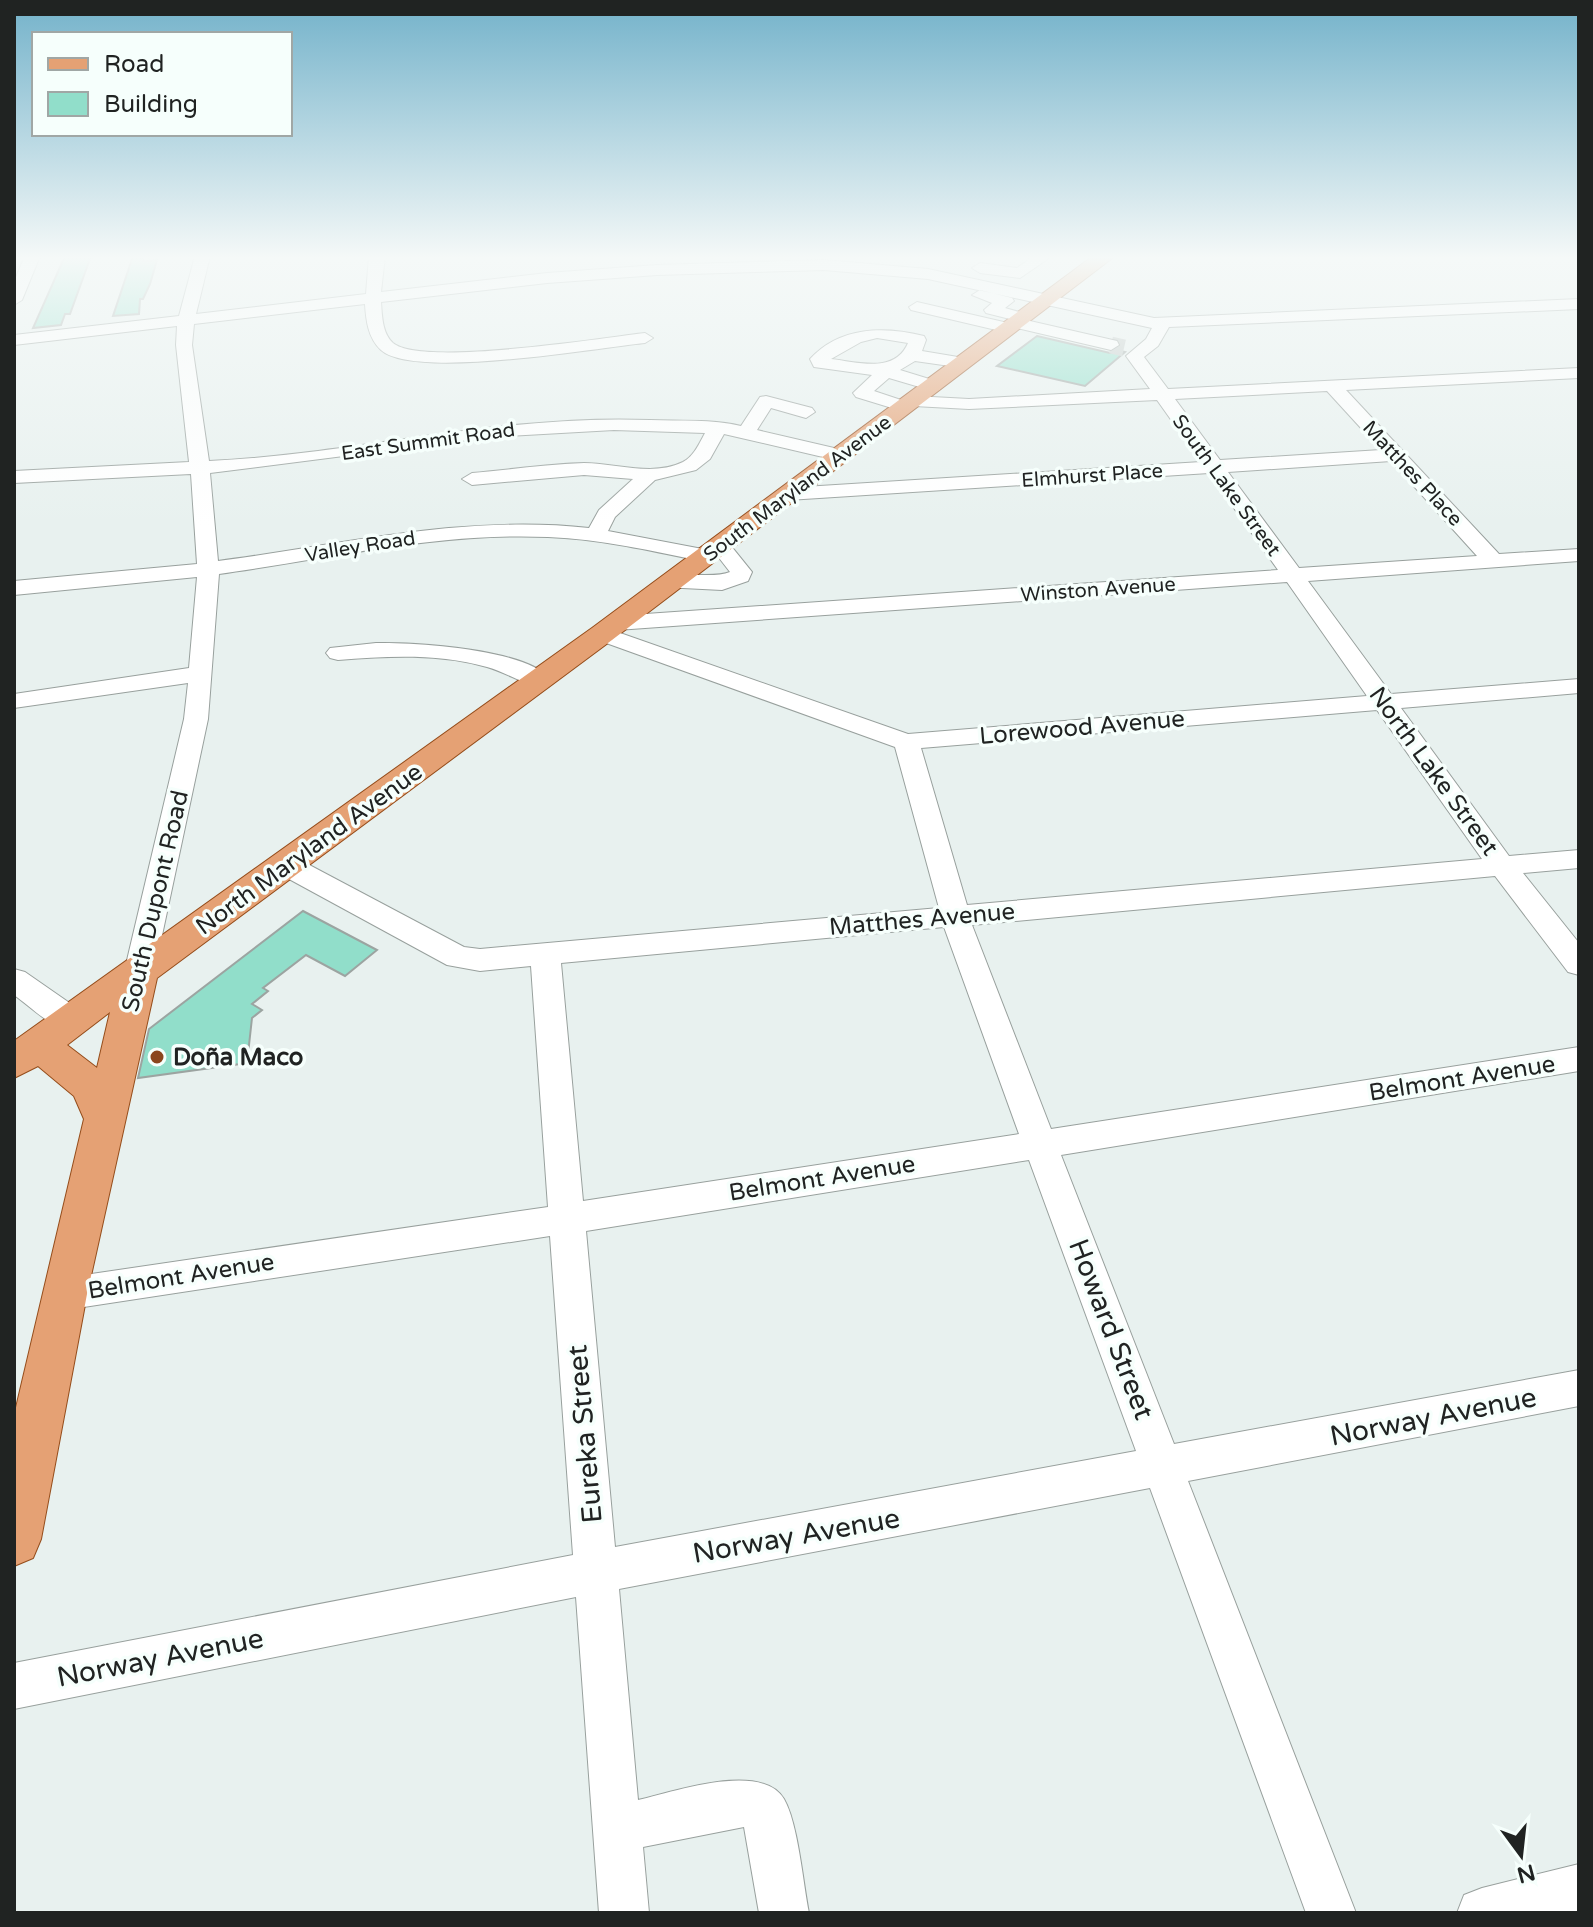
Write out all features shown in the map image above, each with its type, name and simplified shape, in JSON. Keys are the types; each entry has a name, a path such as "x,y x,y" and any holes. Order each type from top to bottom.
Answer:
{"main road":[{"name":"South Maryland Avenue","path":"610,628 987,346"},
{"name":"North Maryland Avenue","path":"26,1053 288,866 610,628"},
{"name":"South Dupont Road","path":"14,1539 20,1474 139,973"},
{"path":"26,1053 91,1086 106,1121"}],"street":[{"name":"South Dupont Road","path":"139,973 196,719 201,674 208,570 200,469 184,346"},
{"path":"386,346 423,358 483,357 577,346"},
{"path":"840,346 819,359 820,363 886,371 933,386"},
{"path":"916,346 912,355 886,371 862,393 909,404 969,404 1579,373"},
{"name":"South Lake Street","path":"1132,346 1161,394 1293,575"},
{"path":"912,355 964,363"},
{"name":"Matthes Place","path":"1332,386 1494,561"},
{"path":"751,423 766,401 806,412"},
{"path":"751,423 789,424"},
{"name":"East Summit Road","path":"14,477 200,469 546,426 659,424 718,427 751,423 840,455"},
{"path":"472,479 603,471 648,476 689,466 703,455 718,427"},
{"name":"Elmhurst Place","path":"788,494 1397,455"},
{"path":"596,534 606,514 648,476"},
{"name":"Valley Road","path":"14,588 208,570 423,536 526,530 596,534 713,551"},
{"path":"713,551 741,572 744,582 772,612"},
{"name":"Winston Avenue","path":"610,628 772,612 1579,555"},
{"name":"North Lake Street","path":"1293,575 1502,866 1579,964"},
{"path":"671,582 744,582"},
{"path":"709,617 712,604 744,582"},
{"name":"Lorewood Avenue","path":"610,628 906,742 1579,686"},
{"path":"338,653 407,649 455,653 490,660 539,680"},
{"path":"14,701 201,674"},
{"name":"Howard Street","path":"906,742 955,915 1331,1913"},
{"name":"Matthes Avenue","path":"288,866 458,957 480,960 1579,859"},
{"name":"Eureka Street","path":"545,954 624,1913"},
{"path":"14,980 73,1021"},
{"name":"Belmont Avenue","path":"64,1294 566,1219 1579,1059"},
{"name":"Norway Avenue","path":"14,1686 596,1572 1579,1388"},
{"path":"617,1828 738,1803 755,1803 766,1814 784,1913"},
{"path":"1482,1913 1579,1889"}],"building":[{"path":"1024,346 1080,346 1110,353 1117,350 1125,352 1085,386 997,366"},
{"path":"303,911 377,950 345,976 306,955 263,988 268,991 252,1004 262,1010 252,1018 247,1063 138,1078 149,1029"}],"tunnel":[{"path":"1115,346 1124,348"}],"place":[{"name":"Doña Maco","path":"157,1057"}]}
